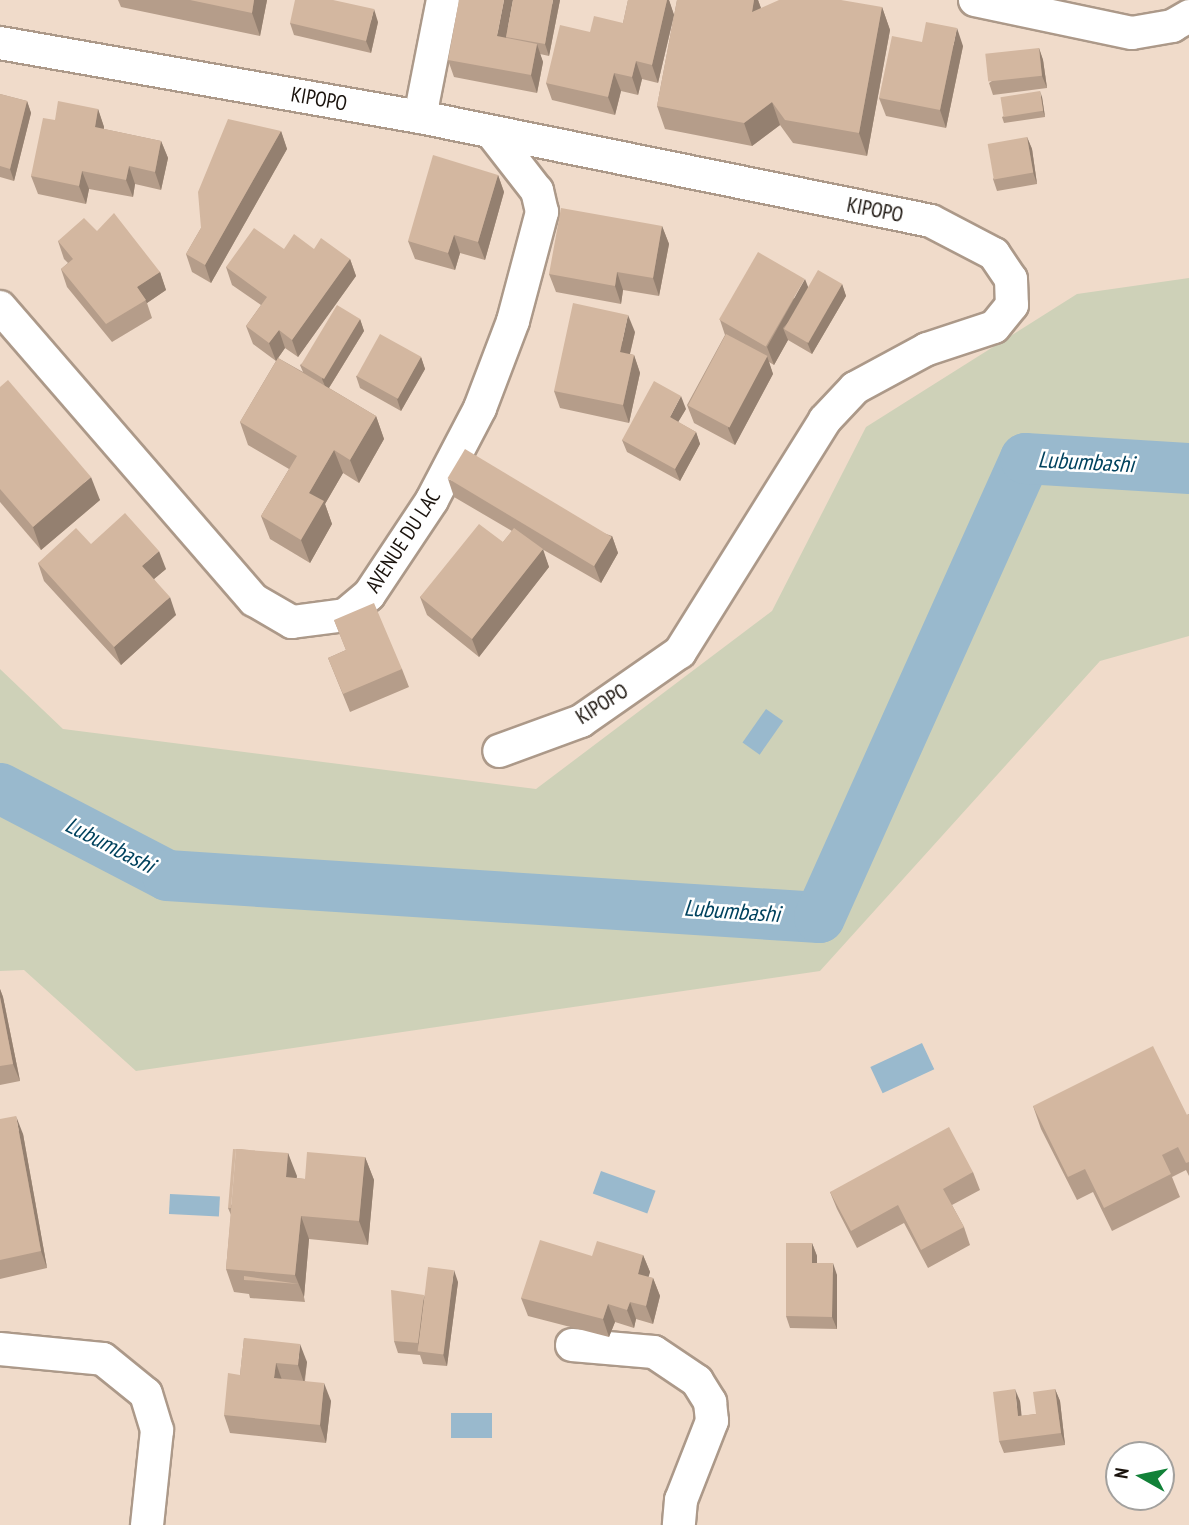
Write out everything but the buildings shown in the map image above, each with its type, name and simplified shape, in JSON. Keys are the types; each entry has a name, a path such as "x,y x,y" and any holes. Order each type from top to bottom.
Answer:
{"street":[{"path":"420,117 443,0"},
{"path":"975,0 1119,31 1181,21"},
{"name":"KIPOPO","path":"0,43 420,117 931,221 994,254 1011,279 1012,305 994,327 927,349 855,388 825,420 680,652 581,721 499,751"},
{"name":"AVENUE DU LAC","path":"0,307 267,612 292,622 345,615 369,595 432,500 480,408 513,321 542,212 537,191 492,133"},
{"path":"572,1345 654,1352 679,1365 704,1391 712,1421 681,1500 679,1525"},
{"path":"0,1349 103,1359 146,1394 157,1430 147,1525"}],"green space":[{"path":"1189,278 1189,636 1100,661 820,971 136,1071 24,970 0,971 0,669 63,729 536,789 772,611 866,427 1077,294"}],"water":[{"path":"766,709 783,721 760,755 742,743"},
{"path":"922,1043 934,1069 883,1093 870,1067"},
{"path":"601,1171 656,1191 647,1213 593,1194"},
{"path":"170,1194 220,1197 219,1217 169,1214"},
{"path":"451,1413 492,1413 492,1438 451,1438"}],"waterway":[{"name":"Lubumbashi","path":"0,788 167,875 819,917 1025,458 1189,468"}]}
